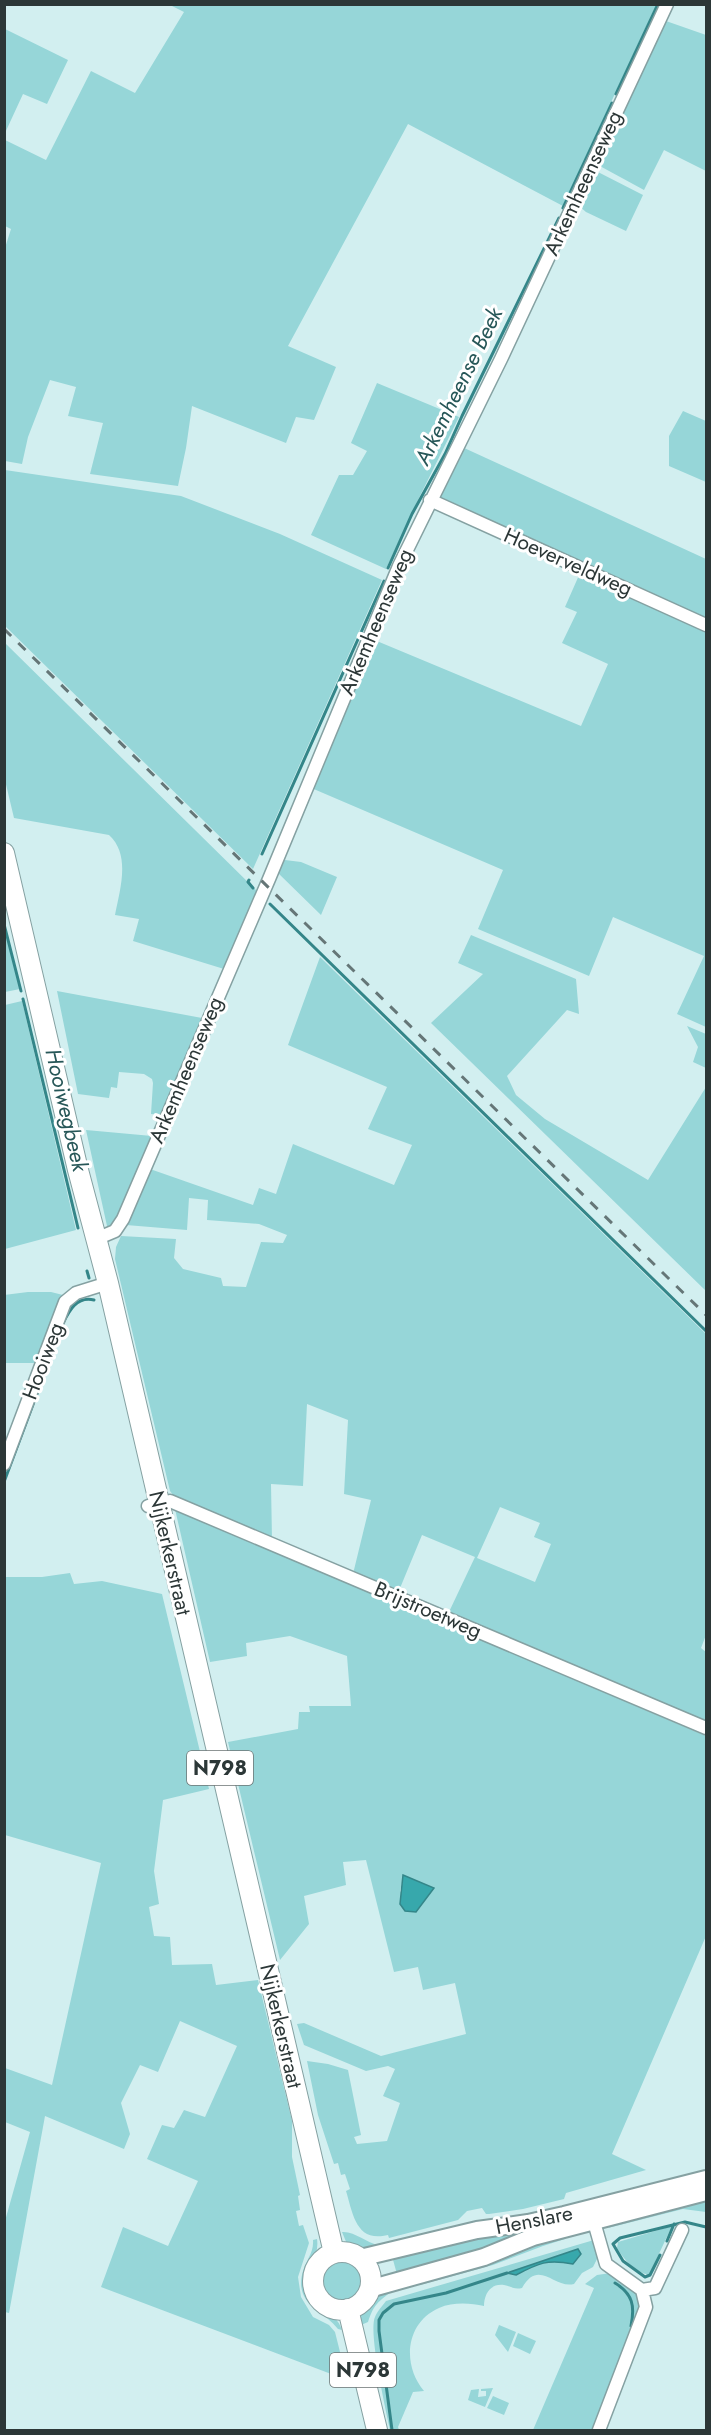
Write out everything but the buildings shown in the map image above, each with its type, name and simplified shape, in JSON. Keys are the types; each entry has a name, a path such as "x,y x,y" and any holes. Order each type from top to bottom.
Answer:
{"main road":[{"name":"Nijkerkerstraat","path":"4,853 108,1284 153,1504 334,2253"},
{"path":"343,2251 360,2258 368,2267 371,2278 365,2298 358,2305 348,2309 336,2309 324,2304 316,2294 312,2282 315,2269 322,2259 343,2251"},
{"name":"N798","path":"348,2309 377,2430"}],"street":[{"name":"Arkemheenseweg","path":"96,1239 115,1232 123,1219 269,879 399,566 501,359 667,4"},
{"name":"Hoeverveldweg","path":"430,500 706,625"},
{"name":"Hooiweg","path":"4,1464 65,1302 76,1293 108,1284"},
{"name":"Brijstroetweg","path":"153,1504 170,1502 706,1728"},
{"name":"Henslare","path":"369,2289 484,2257 592,2215 706,2179"},
{"name":"Henslare","path":"360,2258 477,2230 592,2215 706,2192"},
{"path":"592,2215 606,2264 642,2290 646,2307 599,2430"},
{"path":"642,2290 655,2288 682,2230"}],"shaded area":[{"path":"656,4 563,206 408,124 288,346 336,367 314,420 296,417 286,443 192,406 178,486 90,474 103,423 68,416 76,387 50,380 28,437 22,464 5,461 4,251 11,229 5,226 5,140 46,160 91,71 135,93 184,12 170,5"},
{"path":"666,21 706,35 706,171 664,150 644,190 598,165"},
{"path":"5,29 68,60 47,104 23,94 5,133"},
{"path":"596,171 643,195 626,231 586,212 579,206"},
{"path":"377,383 459,417 386,569 311,535 339,475 353,475 367,451 351,443"},
{"path":"683,411 706,421 706,482 669,466 669,436"},
{"path":"462,447 706,559 706,620 441,500 439,497"},
{"path":"5,470 181,496 280,534 382,580 253,869 5,626"},
{"path":"580,573 706,630 706,1027 677,1014 704,956 613,917 589,976 478,929 503,870 309,787 372,639 581,726 608,664 562,643 577,612 565,607"},
{"path":"5,643 257,891 224,969 133,941 139,919 115,915 121,884 122,862 116,843 109,835 14,818 4,776"},
{"path":"285,860 301,862 337,877 321,915 277,872 281,862"},
{"path":"5,927 20,989 4,992"},
{"path":"471,935 576,979 579,1014 567,1010 507,1076 516,1095 545,1119 648,1180 706,1087 706,1291 431,1023 483,974 458,963"},
{"path":"320,957 706,1334 706,1635 701,1648 706,1652 706,1724 448,1614 475,1557 422,1535 398,1593 353,1574 371,1500 344,1494 348,1420 307,1404 303,1486 271,1484 272,1540 173,1495 170,1491 115,1259 116,1247 121,1236 176,1239 174,1258 183,1269 221,1278 223,1286 246,1287 261,1242 283,1243 287,1235 259,1224 207,1220 208,1200 189,1198 187,1230 126,1225 150,1169 253,1205 259,1188 276,1194 293,1144 394,1185 412,1145 368,1129 387,1087 288,1045","holes":["500,1507 540,1523 534,1537 551,1544 535,1582 477,1558"]},
{"path":"57,991 202,1018 161,1115 151,1114 153,1083 152,1079 144,1074 119,1072 117,1088 111,1087 109,1098 78,1094"},
{"path":"22,1001 76,1230 5,1249 5,1005"},
{"path":"687,1026 706,1034 706,1068 693,1062 698,1047"},
{"path":"86,1130 152,1136 117,1219 111,1226 107,1226"},
{"path":"51,1292 63,1295 34,1363 5,1363 4,1295"},
{"path":"175,1509 706,1736 706,1936 612,2154 646,2170 566,2193 564,2199 489,2214 486,2214 482,2208 467,2211 458,2220 389,2238 388,2235 369,2235 362,2231 351,2209 346,2191 350,2189 345,2174 341,2175 338,2163 334,2164 318,2115 307,2061 348,2070 361,2135 354,2137 357,2144 387,2141 400,2103 383,2096 395,2069 388,2066 366,2071 304,2045 297,2024 304,2023 381,2056 466,2034 455,1983 423,1990 418,1967 394,1972 366,1860 343,1862 346,1885 304,1896 309,1924 280,1960 228,1742 298,1729 299,1712 310,1712 309,1706 351,1706 347,1656 290,1636 246,1643 247,1656 210,1662","holes":["402,1883 433,1888 416,1912 400,1891"]},
{"path":"70,1573 74,1584 102,1581 162,1594 209,1789 163,1800 154,1871 159,1904 149,1907 154,1936 170,1937 172,1965 212,1964 216,1985 258,1980 292,2121 292,2157 300,2195 298,2196 300,2210 296,2211 299,2226 303,2225 309,2243 298,2277 301,2297 313,2317 329,2325 335,2332 347,2380 101,2287 123,2227 168,2246 198,2181 147,2159 162,2125 174,2128 184,2110 205,2117 237,2046 180,2021 158,2072 140,2065 121,2103 130,2134 124,2149 45,2116 9,2313 5,2312 5,2221 30,2132 5,2122 5,2068 52,2085 101,1863 5,1835 5,1577 42,1577"},
{"path":"403,1875 434,1888 416,1912 405,1911 400,1904"},
{"path":"706,2196 706,2212 683,2209 608,2228 612,2223"},
{"path":"564,2226 398,2278 392,2256 445,2241"},
{"path":"672,2226 649,2275 630,2265 617,2248 618,2242"},
{"path":"342,2232 351,2233 379,2245 359,2251 347,2244"},
{"path":"567,2237 493,2265 420,2285 426,2278 510,2251"},
{"path":"317,2239 316,2252 308,2275 308,2287 314,2300 335,2318 342,2330 312,2306 302,2292 303,2271 311,2253 313,2240"},
{"path":"594,2240 600,2253 593,2267 582,2273 574,2284 560,2283 541,2275 534,2275 522,2288 517,2289 506,2285 495,2286 487,2294 484,2306 456,2304 439,2308 428,2315 419,2324 410,2345 412,2369 424,2391 413,2392 398,2427 399,2430 390,2430 378,2372 373,2325 378,2311 386,2301"},
{"path":"578,2249 581,2254 573,2264 550,2262 537,2265 516,2275 507,2273"},
{"path":"341,2259 356,2266 363,2281 356,2296 341,2303 326,2296 319,2281 326,2266"},
{"path":"611,2273 638,2294 641,2307 595,2430 533,2430 594,2288 585,2284 597,2275"},
{"path":"392,2291 377,2304 368,2322 361,2325 365,2306 379,2295"},
{"path":"499,2325 516,2332 508,2352 495,2335"},
{"path":"518,2333 536,2341 530,2354 513,2346"},
{"path":"493,2388 485,2407 468,2400 471,2390 479,2389 478,2397 486,2396 486,2391 481,2391 481,2389"},
{"path":"493,2396 509,2403 504,2415 487,2408"}],"waterway":[{"name":"Arkemheense Beek","path":"616,94 658,4"},
{"name":"Arkemheense Beek","path":"563,208 612,103"},
{"name":"Arkemheense Beek","path":"388,568 412,514 445,454 559,218"},
{"name":"Arkemheense Beek","path":"262,854 384,581"},
{"name":"Arkemheense Beek","path":"249,880 253,888"},
{"path":"270,904 706,1331"},
{"name":"Hooiwegbeek","path":"4,924 21,991"},
{"name":"Hooiwegbeek","path":"23,999 78,1228"},
{"name":"Hooiwegbeek","path":"87,1271 89,1278"},
{"name":"Hooiwegbeek","path":"62,1325 70,1310 78,1302 94,1300"},
{"name":"Hooiwegbeek","path":"4,1482 56,1343"},
{"path":"660,2255 650,2275 645,2277 623,2261 613,2244 620,2238 685,2222 706,2227"},
{"path":"667,2241 674,2224"},
{"path":"392,2430 379,2331 379,2320 383,2313 394,2304 446,2293 507,2273"},
{"path":"615,2283 626,2292 631,2301 633,2312 631,2326"}],"railway":[{"path":"4,629 706,1315"}]}
